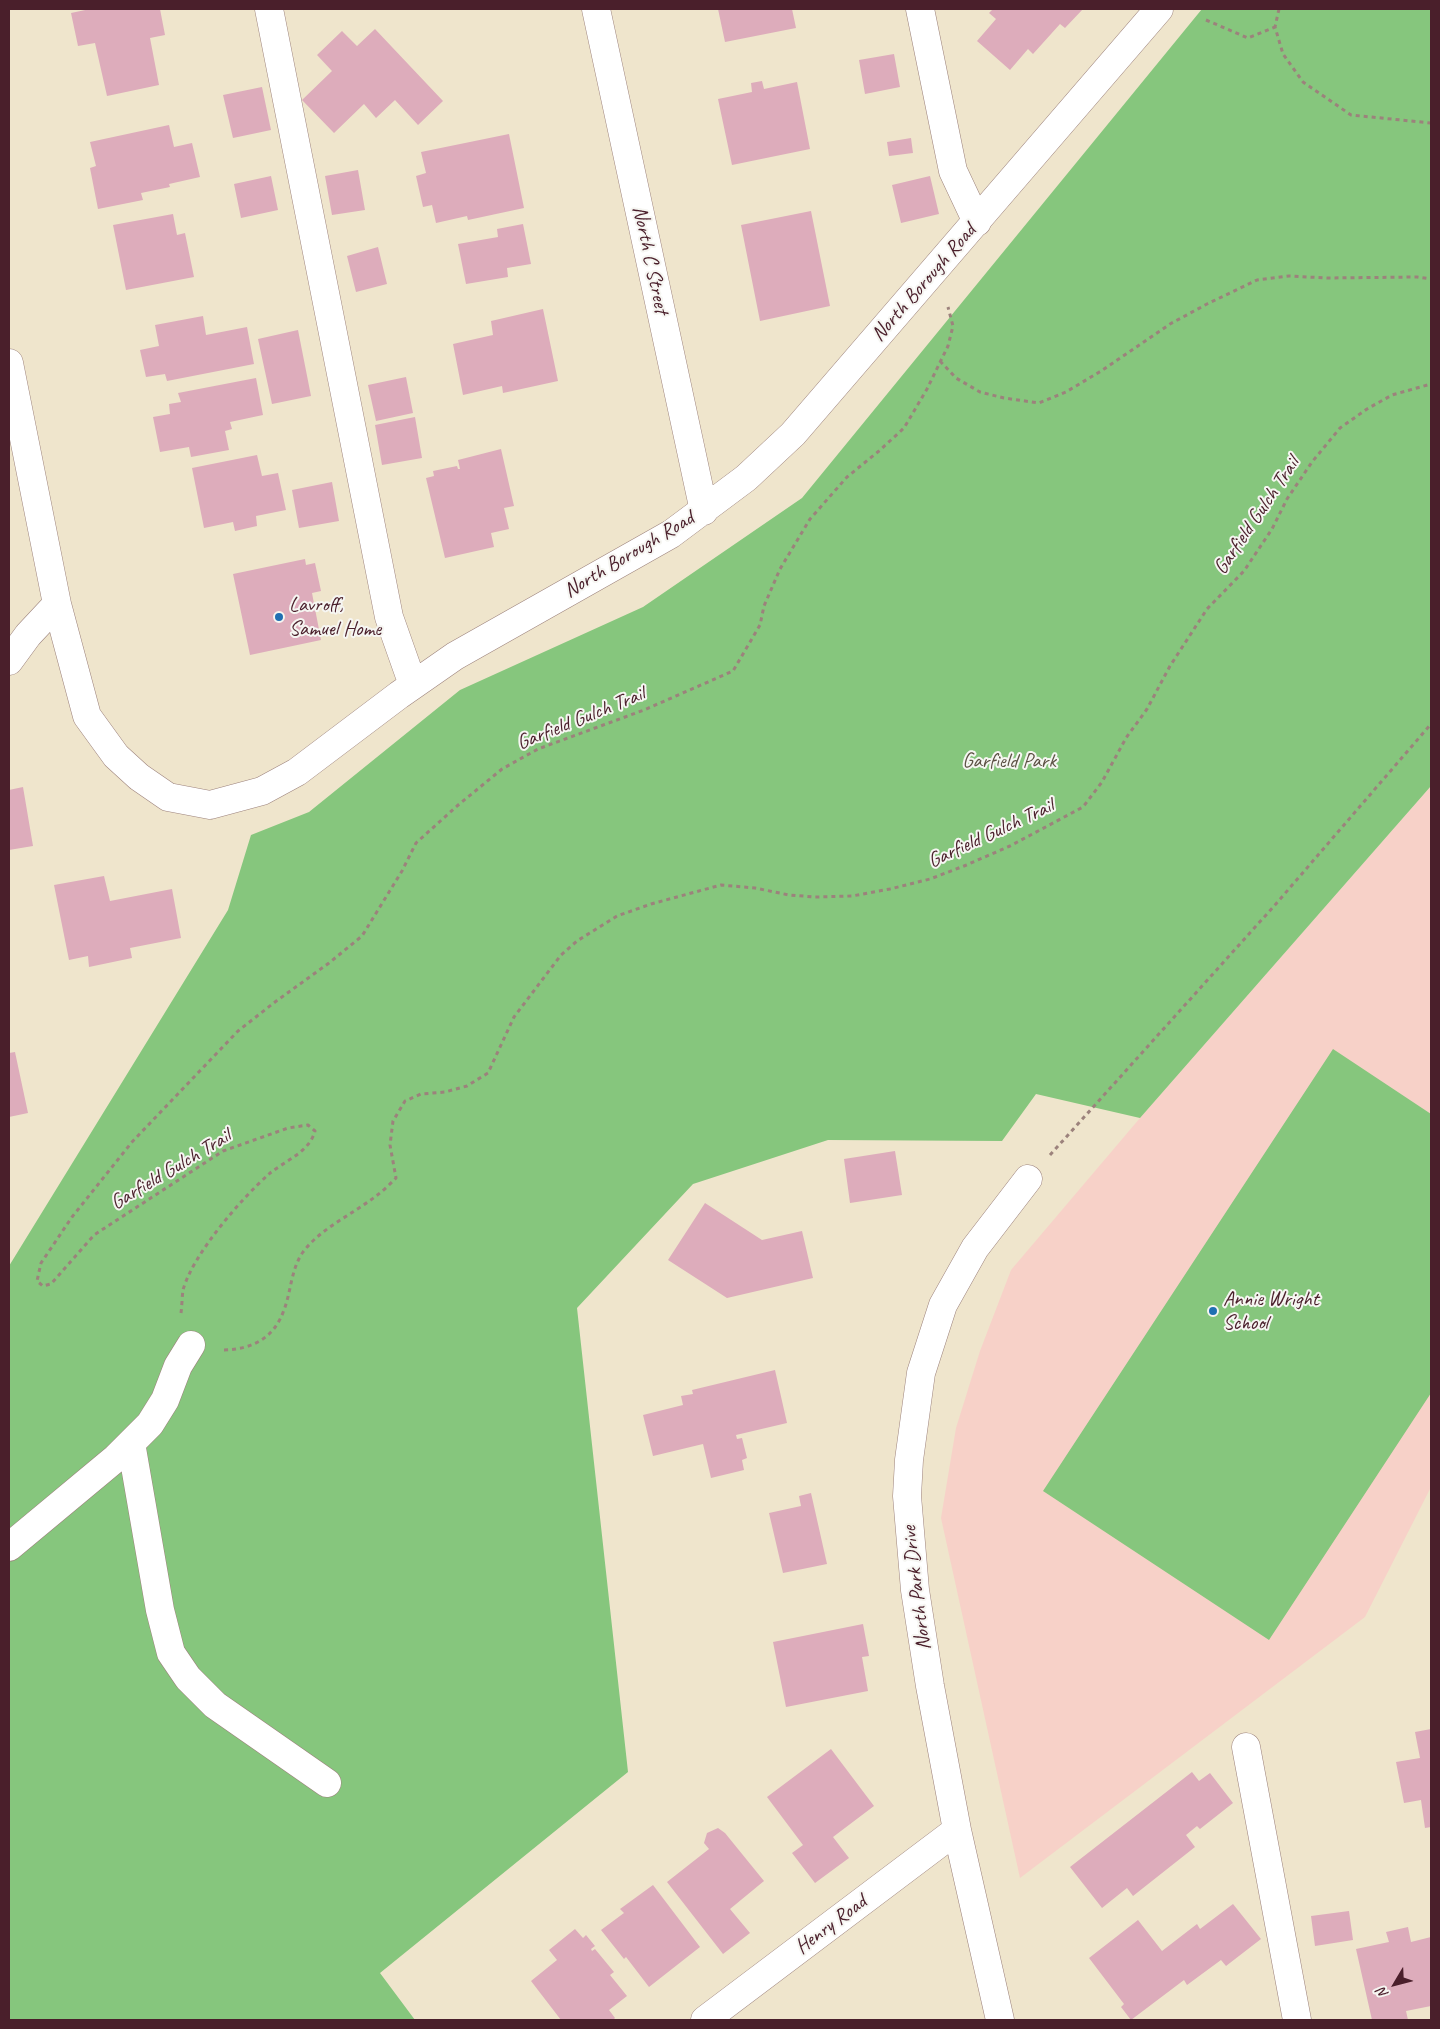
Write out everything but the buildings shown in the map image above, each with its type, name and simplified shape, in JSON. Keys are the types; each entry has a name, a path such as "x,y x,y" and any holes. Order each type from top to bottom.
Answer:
{"street":[{"path":"269,9 390,617 413,685"},
{"name":"North C Street","path":"596,9 704,511"},
{"path":"920,9 953,172 977,222"},
{"name":"North Borough Road","path":"9,363 57,604 87,716 116,756 140,777 168,797 210,805 262,791 297,772 327,751 454,656 671,534 746,478 793,434 1159,9"},
{"path":"9,661 28,635 57,604"},
{"name":"North Park Drive","path":"1000,2020 957,1830 930,1686 915,1590 907,1496 909,1460 921,1373 943,1306 975,1248 1028,1179"},
{"path":"9,1547 116,1458 150,1424 165,1400 178,1366 191,1345"},
{"path":"131,1443 160,1610 171,1653 188,1678 214,1705 327,1783"},
{"path":"1246,1747 1297,2020"},
{"name":"Henry Road","path":"705,2020 957,1830"}],"path":[{"path":"1279,9 1274,27 1283,54 1303,82 1351,115 1431,123"},
{"path":"1206,20 1248,38 1274,27"},
{"path":"940,361 956,378 980,392 1004,398 1039,402 1073,388 1170,324 1257,280 1289,276 1327,278 1417,277 1431,279"},
{"name":"Garfield Gulch Trail","path":"928,278 945,296 953,326 948,346 927,389 904,428 847,477 810,519 780,569 764,606 760,626 733,671 644,710 538,749 502,769 480,785 416,843 402,871 362,936 238,1032 164,1106 95,1186 41,1263 37,1281 43,1286 51,1284 94,1235 223,1151 288,1128 308,1125 315,1131 313,1138 301,1152 270,1173 240,1202 219,1228 193,1268 183,1291 181,1316 184,1335 191,1345 204,1350 251,1347 269,1335 284,1312 291,1279 302,1253 320,1234 377,1196 396,1178 390,1146 393,1121 405,1101 421,1094 445,1092 467,1086 488,1073 514,1017 561,955 585,936 617,916 651,904 721,885 755,888 790,895 815,897 852,896 930,879 1010,846 1083,807 1102,782 1126,738 1147,709 1170,666 1207,609 1244,571 1272,529 1287,499 1329,441 1340,428 1367,409 1392,395 1431,384"},
{"path":"1028,1179 1275,905 1431,724"}],"shaded area":[{"name":"Annie Wright School","path":"1431,786 1431,1487 1365,1617 1020,1878 941,1518 956,1428 980,1351 1011,1270 1140,1118"}],"green space":[{"name":"Garfield Park","path":"1202,9 1431,9 1431,786 1140,1118 1036,1094 1002,1141 828,1140 693,1184 577,1308 628,1772 380,1973 415,2020 9,2020 9,1266 228,910 251,835 309,812 460,690 643,607 802,498"},
{"path":"1333,1049 1431,1114 1431,1393 1269,1640 1043,1491"}],"place":[{"name":"Lavroff, Samuel Home","path":"279,617"},
{"name":"Annie Wright School","path":"1213,1311"}]}
